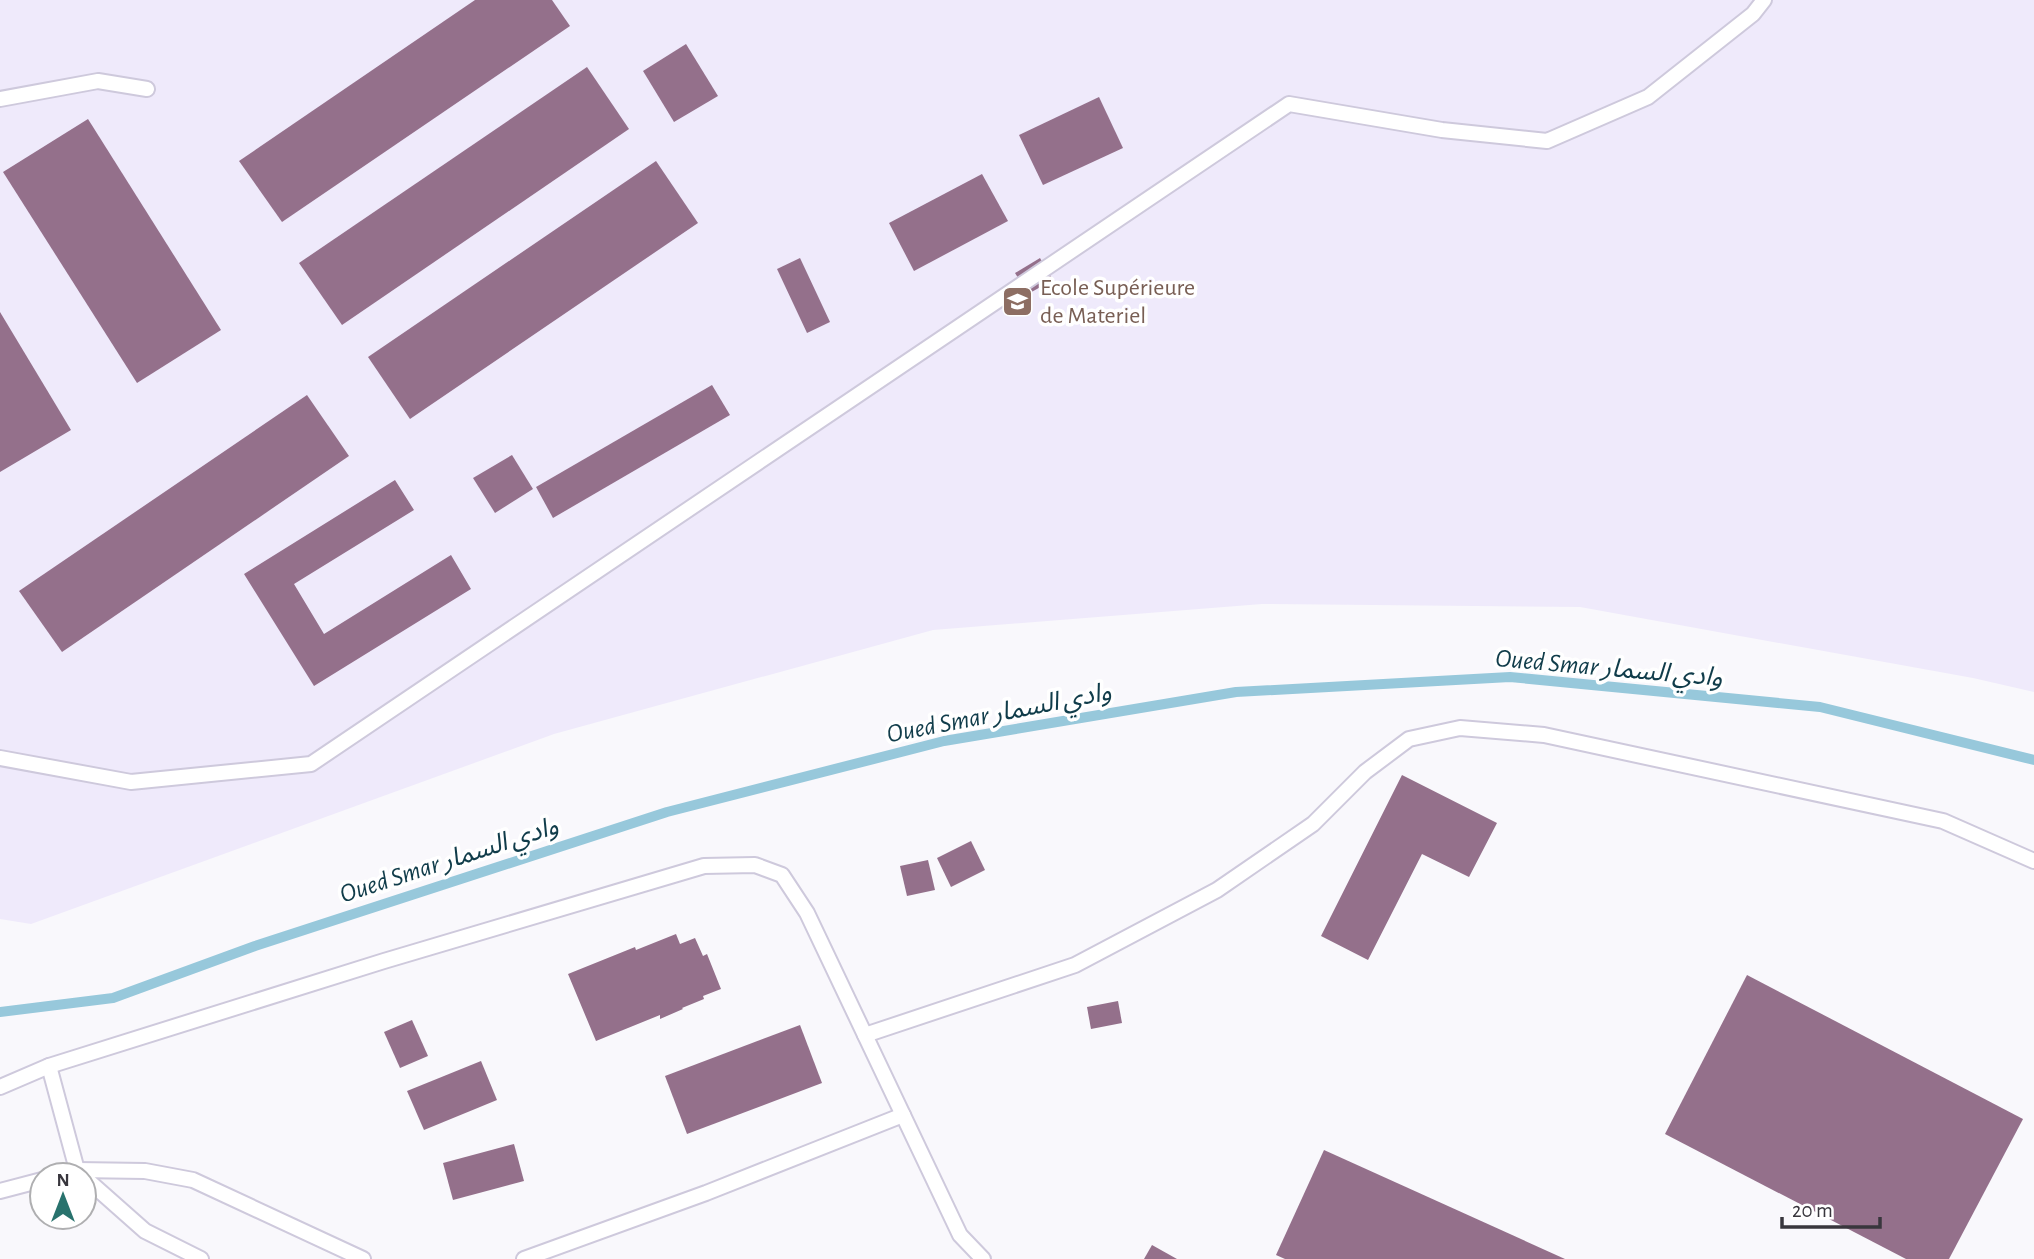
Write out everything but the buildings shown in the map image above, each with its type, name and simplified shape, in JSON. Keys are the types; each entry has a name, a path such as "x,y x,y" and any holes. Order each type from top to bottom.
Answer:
{"lane":[{"path":"0,758 131,782 311,764 1289,104 1442,130 1547,141 1648,97 1753,14 1764,0"},
{"path":"0,99 98,81 146,89"},
{"path":"865,1035 1075,965 1228,883 1313,824 1365,772 1409,739 1460,728 1544,735 1943,821 2034,861"},
{"path":"0,1087 49,1066 384,961 704,866 755,865 782,875 807,913 960,1235 983,1259"},
{"path":"49,1066 77,1161"},
{"path":"524,1259 706,1193 903,1115"},
{"path":"98,1173 145,1171 193,1180 363,1259"},
{"path":"0,1191 28,1184"},
{"path":"98,1189 145,1231 201,1259"}],"shaded area":[{"name":"Ecole Supérieure de Materiel","path":"0,0 2034,0 2034,692 1973,678 1580,607 1262,604 933,630 554,734 31,924 0,919"}],"waterway":[{"name":"Oued Smar وادي السمار","path":"0,1012 113,998 255,946 667,812 944,741 1236,692 1510,677 1820,707 2034,760"}],"place":[{"name":"Ecole Supérieure de Materiel","path":"1017,302"}]}
